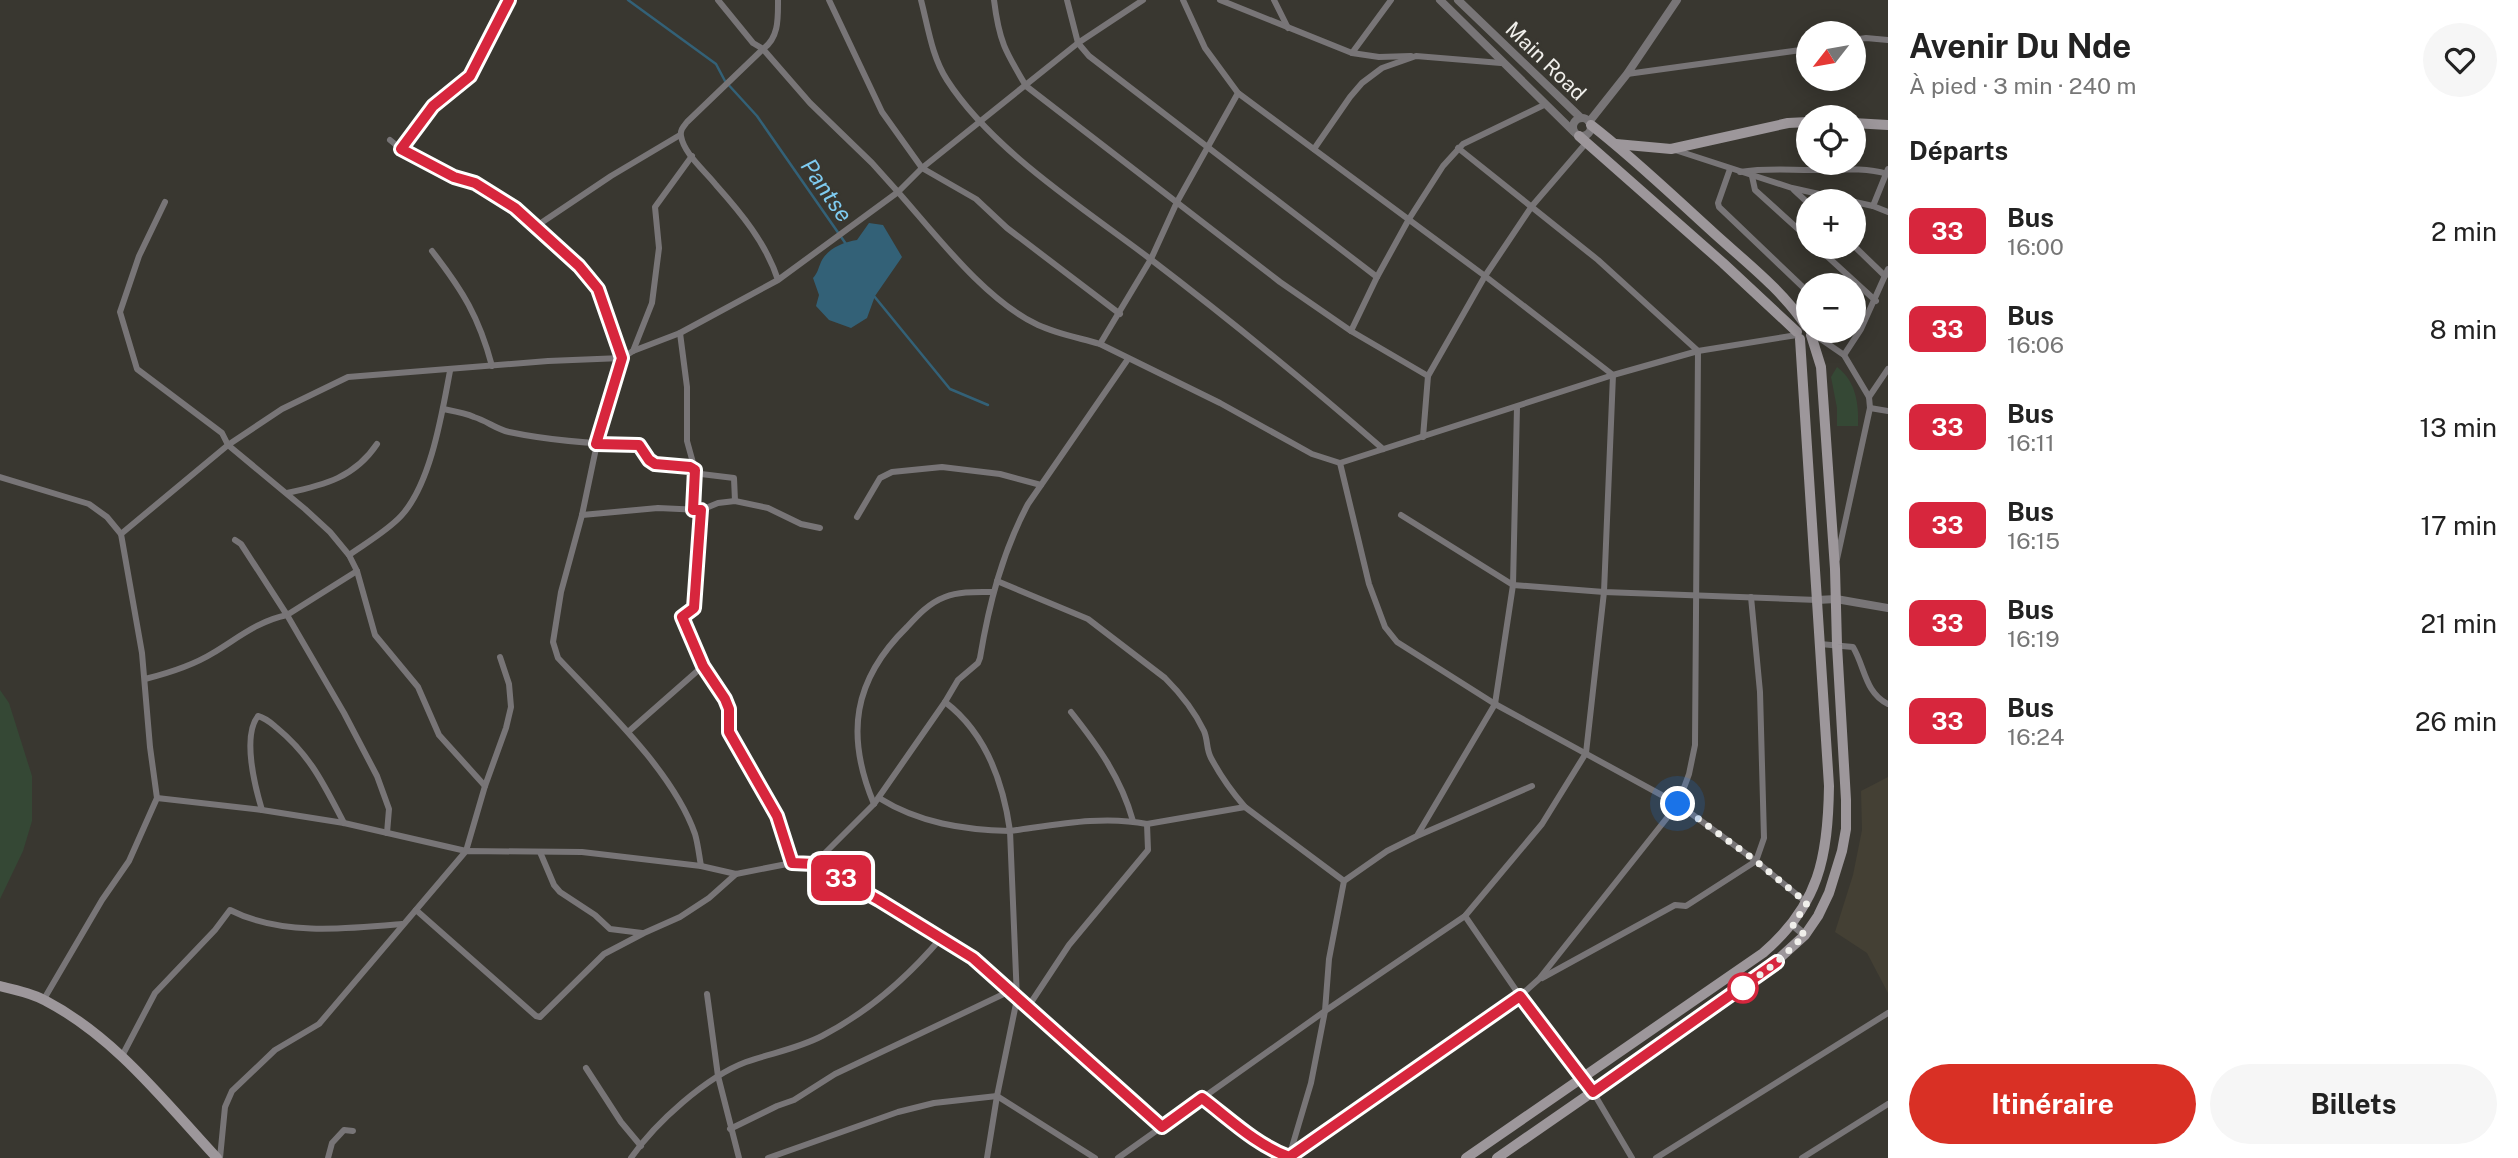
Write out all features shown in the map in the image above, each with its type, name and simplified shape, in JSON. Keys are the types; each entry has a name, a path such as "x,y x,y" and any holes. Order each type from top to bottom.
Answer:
{"main road":[{"path":"1587,122 1749,265 1796,312"},
{"path":"1614,144 1671,149 1796,123"},
{"path":"1866,124 1888,125"},
{"path":"1580,137 1723,263 1796,333"},
{"path":"1466,1158 1763,953 1793,925 1807,903 1818,877 1829,821 1829,786 1799,343"},
{"path":"1497,1158 1777,962 1805,935 1829,893 1837,872 1846,829 1846,800 1835,569 1821,367 1815,343"},
{"path":"0,986 44,999 85,1024 122,1056 219,1158"}],"street":[{"path":"401,149 433,106 470,76 509,0"},
{"path":"718,0 753,43 763,49 810,103 872,163 973,276 1017,312 1039,325 1100,344 1220,403 1312,454 1340,463 1698,351 1796,335"},
{"path":"778,0 778,20 773,41 687,122 680,135 692,156 733,204 761,243 772,260 778,280"},
{"path":"838,0 830,3 882,112 922,168 976,199 1007,228 1120,314"},
{"path":"921,0 937,63 979,122 1050,184 1314,389 1383,449"},
{"path":"994,0 1003,49 1026,86 1280,282 1351,331 1428,376"},
{"path":"1067,0 1078,43 1104,69 1377,277"},
{"path":"121,534 228,445 282,409 348,377 622,358 680,333 778,280 898,192 922,168 1078,43 1143,0"},
{"path":"1183,0 1205,48 1238,93 1485,276 1613,376"},
{"path":"1220,0 1352,53 1379,57 1416,56 1501,63"},
{"path":"1274,0 1288,28"},
{"path":"1352,53 1391,0"},
{"path":"1440,0 1501,63 1580,137"},
{"name":"Main Road","path":"1458,0 1587,122"},
{"path":"1580,137 1573,124 1587,122 1627,74 1677,0"},
{"path":"1866,38 1888,40"},
{"path":"1627,74 1796,51"},
{"path":"1314,149 1362,83 1382,68 1416,56"},
{"path":"1100,344 1120,314 1177,202 1238,93"},
{"path":"1351,331 1409,219 1443,166 1458,148 1546,104"},
{"path":"1423,437 1428,376 1485,276 1580,137 1588,134 1587,122"},
{"path":"535,227 611,176 680,135"},
{"path":"390,140 401,149 497,196 515,208 579,266 598,289 622,358 596,444 582,515 561,592 553,642 558,658 628,732 669,785 695,835 701,866"},
{"path":"1289,1158 1520,996 1539,979 1678,804 1689,774 1695,745 1698,351 1598,260 1458,148"},
{"path":"1671,149 1793,188 1873,206 1888,212"},
{"path":"633,351 652,303 659,248 655,207 692,156"},
{"path":"1739,172 1781,168 1887,172 1873,206"},
{"path":"1730,169 1718,202 1719,207 1796,281"},
{"path":"1752,176 1755,190 1796,227"},
{"path":"1793,188 1796,191"},
{"path":"165,202 139,256 120,312 137,369 222,433 228,445 288,492 330,532 349,555 357,571 374,635 418,687 439,735 485,786"},
{"path":"432,251 472,308 483,332 492,366"},
{"path":"1866,255 1887,272 1866,318"},
{"path":"1830,259 1875,300"},
{"path":"680,333 687,387 687,441 695,470 697,510 694,605 682,617 703,666 725,699 729,709 729,732 777,816 792,863"},
{"path":"1828,343 1844,355 1869,397 1870,408 1835,569"},
{"path":"1844,355 1852,343"},
{"path":"814,864 877,801 958,680 978,663 993,592 1016,528 1041,485 1128,359"},
{"path":"1869,397 1888,369"},
{"path":"349,555 399,518 408,508 432,451 450,371"},
{"path":"1118,1158 1325,1011 1465,916 1542,824 1586,753 1604,592 1613,376"},
{"path":"1417,836 1495,704 1513,585 1517,407"},
{"path":"1870,408 1888,411"},
{"path":"443,409 474,417 511,432 551,440 639,445 655,464 690,467 701,474 734,478 735,501"},
{"path":"288,492 335,480 360,466 377,444"},
{"path":"1340,463 1369,584 1385,627 1397,642 1495,704 1678,804 1756,861 1807,903"},
{"path":"857,517 880,478 892,472 918,467 958,468 1000,474 1041,485"},
{"path":"0,477 89,504 107,517 121,534 145,678 157,799 129,861 102,900 44,999"},
{"path":"582,515 659,508 697,510 735,501 768,508 801,524 820,528"},
{"path":"1401,515 1513,585 1604,592 1836,599 1888,608"},
{"path":"235,540 241,544 287,615 377,776 389,809 387,833"},
{"path":"145,678 169,673 200,660 246,631 287,615 357,571"},
{"path":"997,581 1088,619 1165,678 1198,721 1204,732 1210,757 1245,807 1344,881"},
{"path":"993,592 968,592 946,596 928,606 898,635 875,665 858,707 856,734 862,771 877,801 958,828 1010,831 1083,821 1133,821 1147,824 1245,807"},
{"path":"1539,979 1675,905 1686,906 1756,861 1765,826 1760,692 1751,597"},
{"path":"1820,645 1853,648 1873,692 1879,700 1888,704"},
{"path":"219,1158 225,1107 232,1091 275,1050 319,1024 466,851 506,728 510,707 509,684 500,657"},
{"path":"628,732 703,666"},
{"path":"945,702 961,714 975,732 996,769 1006,800 1010,831 1017,999 987,1158"},
{"path":"1071,712 1100,748 1114,771 1133,821"},
{"path":"262,810 254,780 251,749 253,728 258,716 285,735 311,762 344,823"},
{"path":"1289,1158 1311,1083 1325,1011 1329,959 1344,881 1387,851 1532,786"},
{"path":"157,799 262,810 344,823 466,851 582,852 701,866 736,874 792,863 814,864 973,958 1162,1127"},
{"path":"1028,1007 1069,945 1148,850 1147,824"},
{"path":"540,852 554,885 560,892 595,915 610,929 643,933"},
{"path":"416,910 536,1017 542,1016 572,983 604,954 680,917 709,898 736,874"},
{"path":"122,1056 155,993 215,930 230,909 260,923 329,928 402,924"},
{"path":"1465,916 1520,996 1593,1092 1632,1158"},
{"path":"1793,925 1805,935"},
{"path":"631,1158 685,1102 718,1076 744,1063 810,1042 857,1015 916,968 942,938"},
{"path":"730,1129 777,1105 794,1100 835,1074 1010,991"},
{"path":"707,994 718,1076 739,1158"},
{"path":"1656,1158 1888,1013"},
{"path":"586,1068 621,1122 641,1146"},
{"path":"768,1158 898,1112 934,1103 997,1096 1095,1158"},
{"path":"1202,1098 1245,1134 1289,1158"},
{"path":"1802,1158 1888,1104"},
{"path":"328,1158 332,1143 340,1133 344,1130 354,1131"}],"shaded area":[{"path":"1888,777 1888,993 1867,953 1835,932 1853,875 1862,830 1861,791"}],"green space":[{"path":"1837,367 1848,379 1855,394 1858,426 1837,426 1837,408 1831,377"},
{"path":"0,690 9,703 32,776 32,821 23,851 0,899"}],"water":[{"path":"869,223 883,225 902,257 875,296 867,318 851,328 829,320 816,306 819,295 813,278 827,253 841,244 857,240"}],"waterway":[{"name":"Pantse","path":"628,0 716,64 725,81 757,116 846,244"},
{"name":"Pantse","path":"874,296 950,389 988,405"}],"bus line":[{"name":"33","path":"509,0 470,76 433,106 401,149 454,177 475,183 515,208 579,266 598,289 622,358 596,444 639,445 655,464 690,467 695,470 693,510 701,510 698,568 694,608 682,617 703,666 725,699 729,709 729,732 777,816 792,863 814,864 973,958 1162,1127 1202,1098 1245,1134 1270,1150 1289,1157 1520,996 1593,1092 1777,962"}],"route":[{"path":"1678,804 1756,861 1807,903 1793,925 1805,935 1790,951 1740,990 1743,988"}]}
